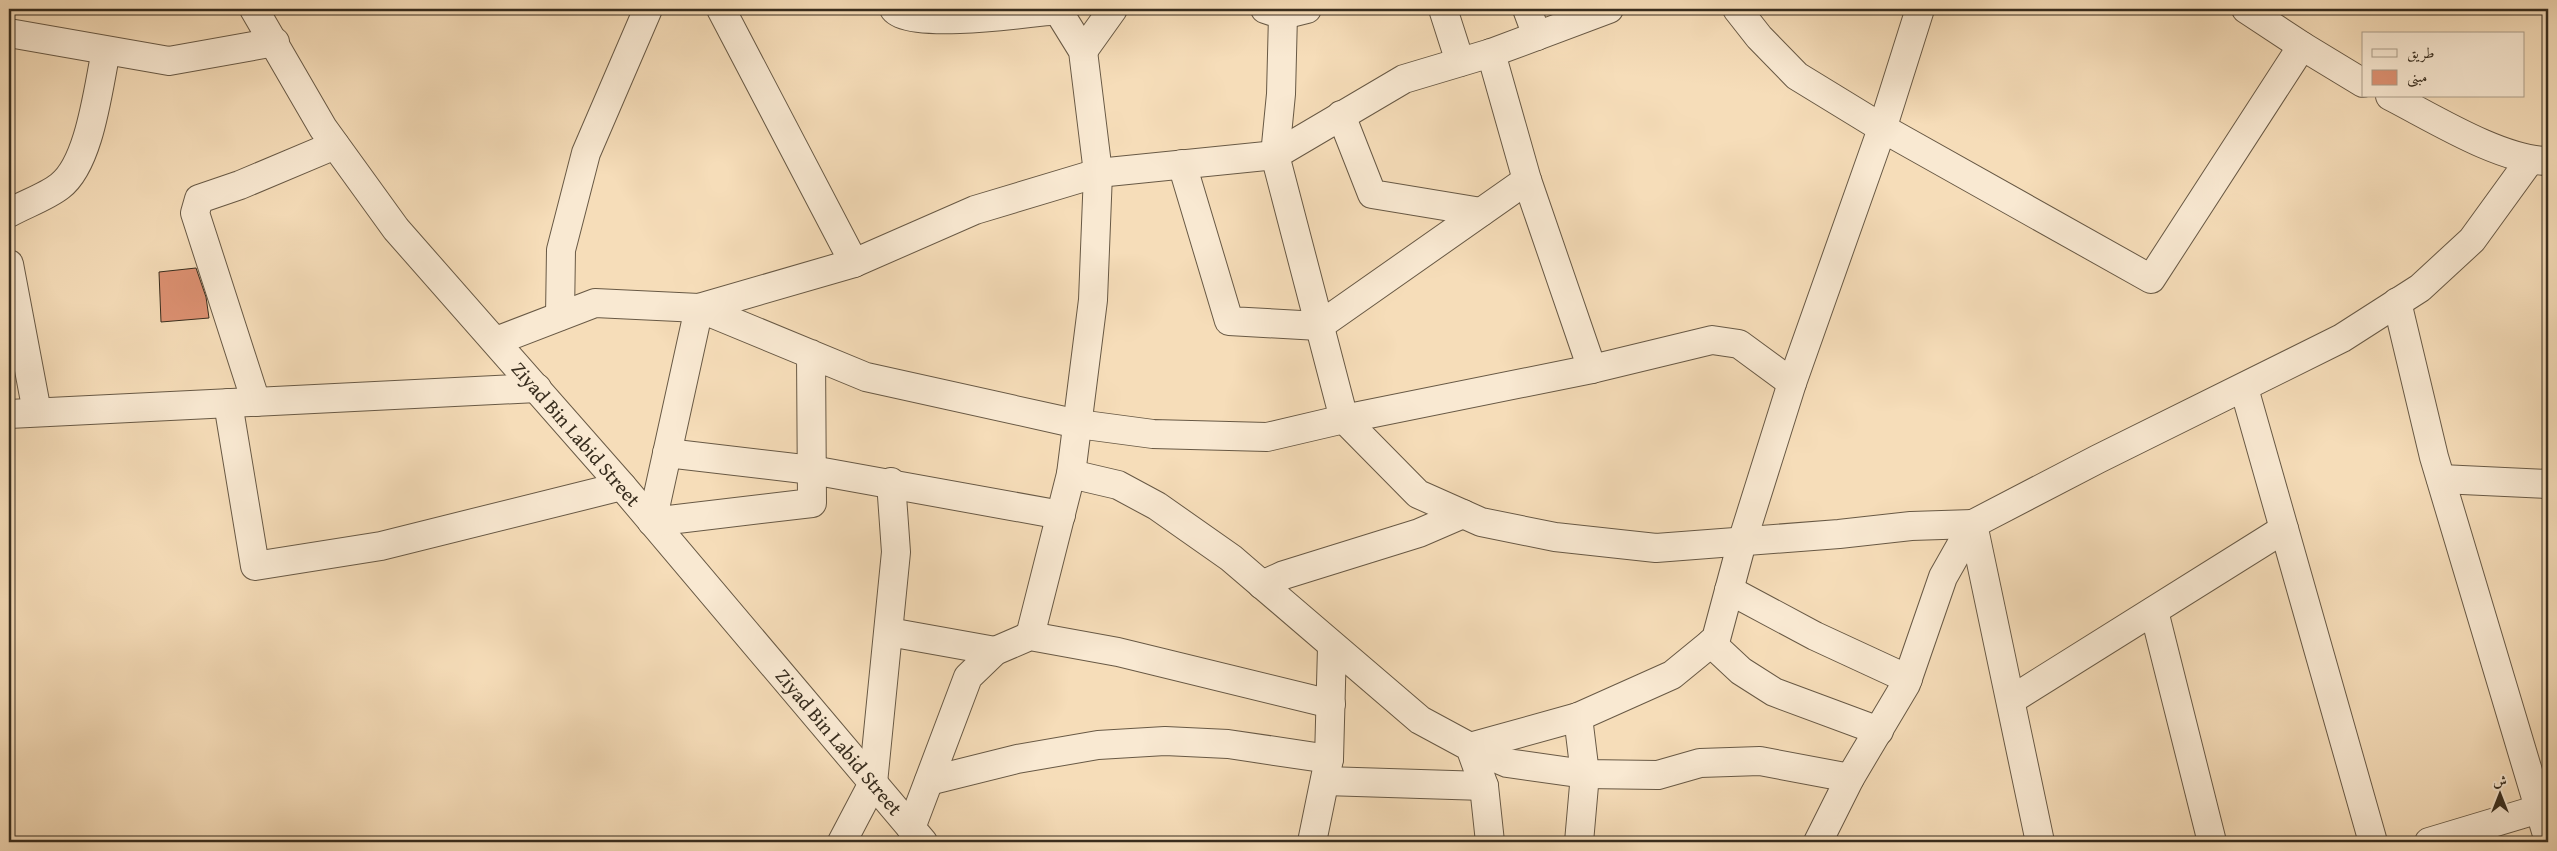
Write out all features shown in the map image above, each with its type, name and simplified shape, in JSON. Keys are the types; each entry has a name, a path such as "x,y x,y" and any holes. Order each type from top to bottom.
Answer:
{"street":[{"name":"Ziyad Bin Labid Street","path":"254,9 323,128 396,229 622,486 917,835"},
{"path":"560,316 561,250 586,152 648,9"},
{"path":"721,9 854,263"},
{"path":"894,9 904,16 938,20 1057,9 1083,50 1098,173 1093,300 1071,474 1030,636"},
{"path":"1083,50 1114,9"},
{"path":"1443,9 1460,62"},
{"path":"1527,9 1537,36"},
{"path":"496,341 595,303 699,308 854,263 975,210 1098,173 1275,155 1404,79 1492,53 1610,9"},
{"path":"1737,9 1759,38 1797,76 1882,128 2150,279 2302,46"},
{"path":"1470,747 1578,717 1672,675 1716,639 1742,542 1792,383 1882,128 1920,9"},
{"path":"2246,9 2362,82"},
{"path":"1285,11 1281,94 1275,155 1344,419 1418,494 1481,522 1555,537 1656,548 1911,526 1974,524 2098,459 2342,338 2420,288 2472,240 2539,161 2487,144 2394,98"},
{"path":"9,33 169,62 274,42"},
{"path":"9,213 59,187 70,177 84,151 106,50"},
{"path":"1492,53 1527,180 1592,369"},
{"path":"1341,115 1372,194 1481,212"},
{"path":"256,402 196,213 196,205 199,199 209,194 240,185 335,145"},
{"path":"1182,164 1229,321 1319,326 1527,180"},
{"path":"9,264 37,412"},
{"path":"2397,302 2441,480 2548,838"},
{"path":"699,308 866,376 1078,424 1153,434 1267,437 1344,419 1592,369 1712,340 1739,344 1792,383"},
{"path":"699,308 652,522 812,503 811,354"},
{"path":"9,414 537,388"},
{"path":"2244,388 2373,842"},
{"path":"228,403 255,566 381,546 622,486"},
{"path":"667,453 812,470 891,482 1061,515"},
{"path":"1071,474 1118,485 1157,506 1231,558 1332,647 1420,720 1470,747 1508,763 1585,774 1658,775 1700,763 1760,761 1850,778"},
{"path":"2441,480 2548,484"},
{"path":"842,842 873,783 896,552 891,482"},
{"path":"1262,585 1284,575 1419,532 1463,514"},
{"path":"1818,842 1850,778 1879,731 1908,678 1943,576 1974,524"},
{"path":"1974,524 2040,842"},
{"path":"2011,700 2284,529"},
{"path":"1729,590 1815,636 1908,678"},
{"path":"2154,610 2212,842"},
{"path":"889,632 995,651"},
{"path":"917,835 929,782 968,677 995,651 1030,636 1118,652 1331,704"},
{"path":"1711,643 1741,671 1774,692 1879,731"},
{"path":"1312,842 1327,770 1332,647"},
{"path":"1578,717 1585,774 1579,842"},
{"path":"929,782 1017,759 1098,745 1165,741 1228,744 1327,770 1484,786"},
{"path":"1470,747 1484,786 1490,842"},
{"path":"2429,842 2539,809"}],"building":[{"path":"196,268 206,297 209,318 161,322 159,272"}]}
